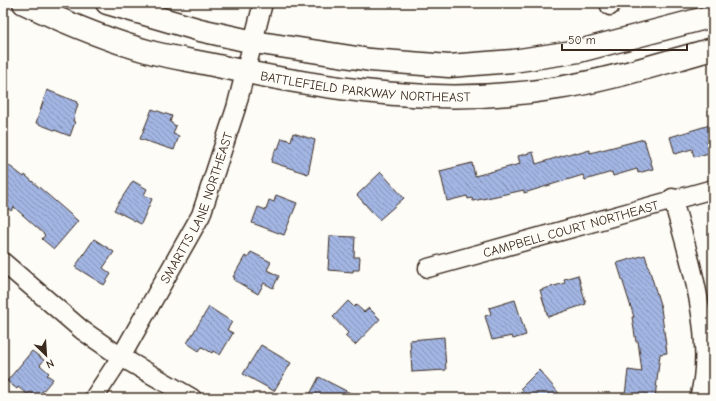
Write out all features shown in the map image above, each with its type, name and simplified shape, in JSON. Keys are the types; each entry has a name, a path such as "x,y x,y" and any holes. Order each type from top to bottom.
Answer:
{"main road":[{"name":"BATTLEFIELD PARKWAY NORTHEAST","path":"24,3 94,34 153,53 245,72 356,91 438,97 483,97 558,88 594,81 713,49"},
{"name":"BATTLEFIELD PARKWAY NORTHEAST","path":"107,3 200,30 254,42 370,60 435,65 484,64 539,58 579,51 713,16"}],"street":[{"name":"SMARTTS LANE NORTHEAST","path":"94,398 120,357 202,216 234,116 263,3"},
{"name":"CAMPBELL COURT NORTHEAST","path":"428,268 672,198 713,189"},
{"path":"672,198 688,250 701,317 704,374 700,398"},
{"path":"3,262 82,330 120,357 192,398"}],"building":[{"path":"47,90 77,102 76,103 78,104 73,121 75,122 70,136 36,123"},
{"path":"152,109 172,116 170,122 176,126 173,134 179,136 174,150 140,139"},
{"path":"713,124 713,152 694,157 692,149 675,154 670,137"},
{"path":"293,133 315,140 308,174 271,162 276,148 278,149 282,138 291,141"},
{"path":"644,139 653,169 638,173 637,169 613,176 612,172 585,180 583,175 524,193 524,190 473,201 472,198 468,199 467,196 447,201 440,171 472,163 475,176 520,164 518,156 533,152 536,164 575,152 576,154 590,150 590,153"},
{"path":"3,161 24,177 25,175 78,221 54,249 42,239 45,235 14,207 11,211 3,204"},
{"path":"381,172 404,198 379,220 357,195"},
{"path":"133,181 147,189 144,195 152,199 141,224 114,210"},
{"path":"276,195 297,203 284,235 252,223 258,207 266,210 269,200 274,202"},
{"path":"330,236 355,237 354,257 360,257 359,270 353,270 353,272 328,270"},
{"path":"94,239 114,252 103,268 111,274 104,285 75,267"},
{"path":"251,252 271,262 267,270 279,276 273,288 264,283 258,294 234,280 235,278 233,277 245,256 248,258"},
{"path":"645,255 661,308 667,353 660,354 655,398 628,398 628,395 625,395 628,370 642,372 638,341 636,342 632,317 634,317 617,263"},
{"path":"578,275 586,304 548,317 540,290 565,283 564,279"},
{"path":"515,300 526,335 513,339 512,336 492,340 485,316 491,314 489,308"},
{"path":"348,301 354,307 356,305 364,312 369,308 380,319 355,345 345,336 348,333 333,317"},
{"path":"209,307 232,322 227,330 233,333 220,355 213,351 212,353 202,347 199,351 187,343"},
{"path":"444,337 446,370 412,372 410,340"},
{"path":"261,345 291,363 274,391 243,374"},
{"path":"32,351 44,360 40,365 49,373 47,375 53,379 37,398 30,392 28,395 18,387 17,389 7,381"},
{"path":"539,370 563,398 514,398 523,390 521,388"},
{"path":"319,377 360,398 308,398"}]}
